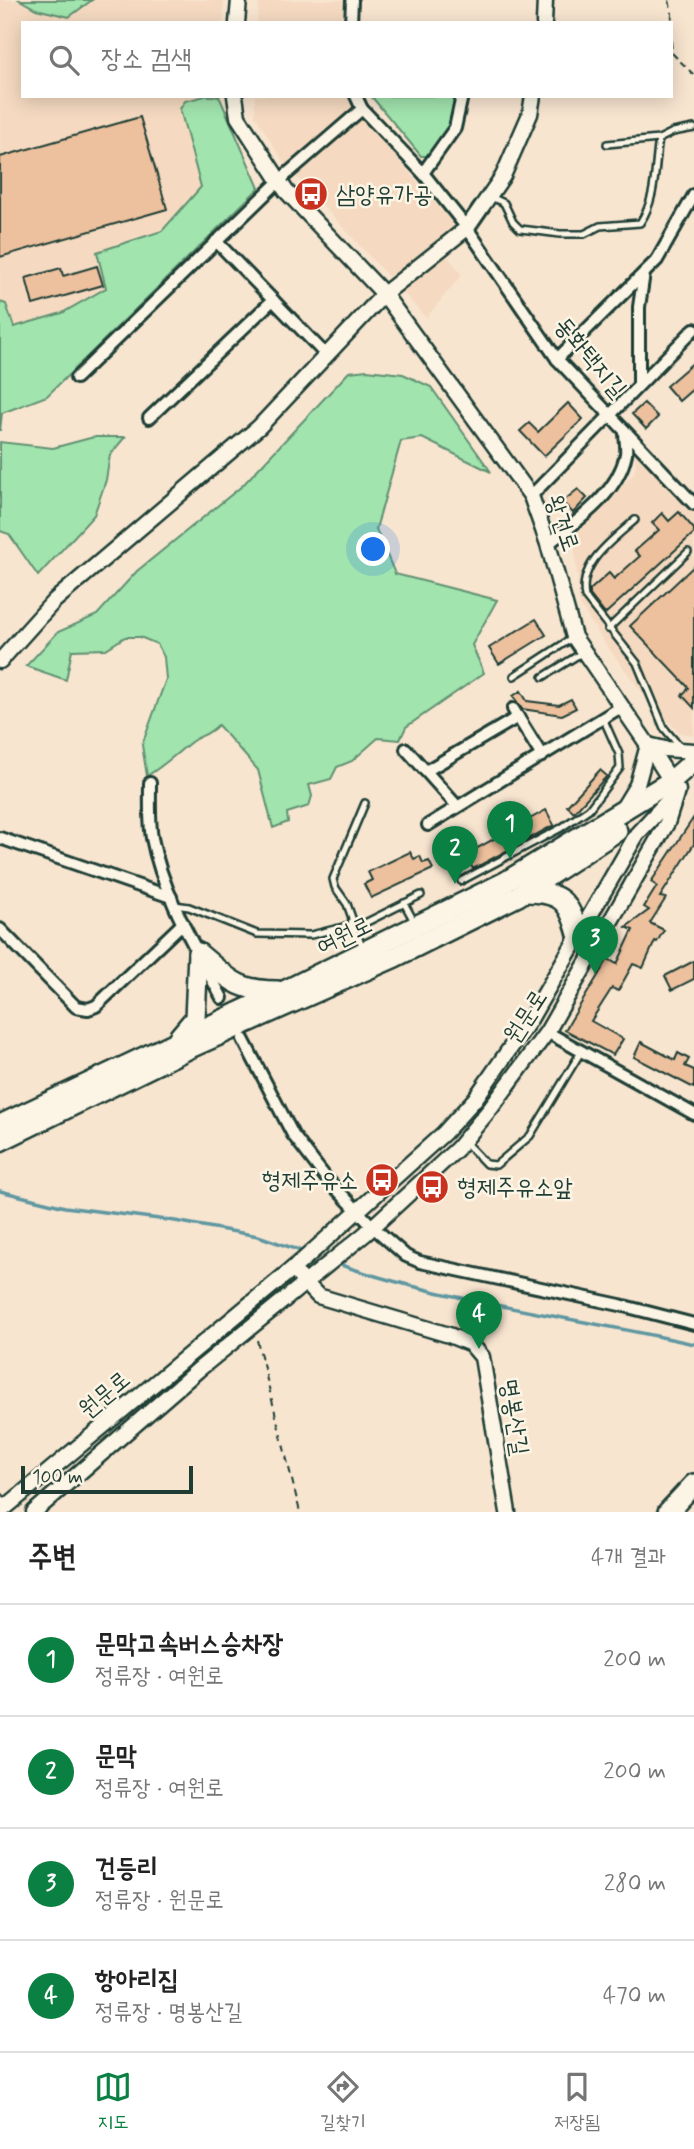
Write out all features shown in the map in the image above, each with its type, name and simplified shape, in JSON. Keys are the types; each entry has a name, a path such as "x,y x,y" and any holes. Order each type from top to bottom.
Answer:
{"highway":[{"name":"여원로","path":"0,1141 192,1047 395,957 525,892 681,784 690,754"},
{"name":"여원로","path":"0,1125 505,883 618,815 681,784"},
{"path":"525,892 546,892 567,903 578,934"},
{"path":"198,953 239,986 256,991 286,990"},
{"path":"176,1040 195,1018 198,953"},
{"path":"668,1512 694,1484"},
{"path":"685,1512 694,1503"}],"street":[{"path":"237,21 239,0"},
{"path":"351,21 352,0"},
{"path":"544,21 545,0"},
{"name":"왕건로","path":"235,98 238,117 286,191 384,294 531,496 548,544 574,637 649,745 681,784"},
{"name":"동화택지길","path":"357,98 362,108 423,173 467,228 557,359 694,504"},
{"path":"423,173 455,128 462,98"},
{"path":"0,661 54,601 259,427 384,294 467,228 503,176 530,114 533,98"},
{"path":"76,377 279,180 362,108"},
{"path":"557,359 657,260 694,195"},
{"path":"216,241 326,355"},
{"path":"639,384 639,307 644,273"},
{"path":"149,418 273,300"},
{"path":"531,496 694,329"},
{"path":"548,544 588,512 617,477 626,453 625,432"},
{"path":"428,825 621,706"},
{"path":"426,771 516,713 542,756"},
{"path":"618,815 638,785 649,745 690,754"},
{"path":"406,749 457,806"},
{"path":"150,783 152,836 173,901 222,998"},
{"name":"원문로","path":"5,1507 298,1264 444,1133 475,1100 529,1021 638,834 681,784"},
{"name":"원문로","path":"34,1512 103,1451 369,1231 464,1140 547,1032 667,823 681,784"},
{"path":"0,838 173,901"},
{"path":"0,929 76,1007 88,1009 96,1006 183,923"},
{"path":"529,1021 694,1114"},
{"path":"243,1040 293,1135 354,1215 369,1231 406,1256 420,1262 620,1305 694,1324"},
{"path":"298,1264 310,1279"},
{"name":"명봉산길","path":"310,1279 318,1296 449,1335 471,1344 477,1350 482,1357 508,1512"}],"lane":[{"path":"607,145 659,139 673,132 694,128"},
{"path":"489,197 505,203 513,222 520,229 584,234 600,226 640,223 649,210 654,193 654,166 659,139"},
{"path":"635,520 593,559 582,585 584,597 638,663 664,728 690,754"},
{"path":"608,629 688,552"},
{"path":"514,676 574,637"},
{"path":"543,677 583,652"},
{"path":"461,881 561,828 589,809 620,768 619,754 603,718"},
{"path":"365,803 333,879 335,887 347,904 352,927 366,951"},
{"path":"173,901 257,934 311,935 352,927 421,895"},
{"path":"404,903 416,926"},
{"path":"464,1140 486,1164 496,1165 530,1136 581,1052"}],"path":[{"path":"669,0 672,21"},
{"path":"673,54 694,75"},
{"path":"253,1326 300,1512"}],"shaded area":[{"path":"0,0 20,0 36,9 69,17 92,0 224,0 223,21 21,21 21,98 197,98 185,101 180,109 202,187 162,231 97,252 107,288 62,313 14,327 7,304 0,302"},
{"path":"259,0 344,0 342,21 257,21"},
{"path":"255,98 349,98 468,241 447,255 462,275 426,318 284,163 255,116"},
{"path":"636,449 694,513 694,735 680,733 651,704 603,641 580,605 574,542 577,534 635,472"}],"green space":[{"path":"20,0 92,0 69,17 36,9"},
{"path":"220,98 259,188 47,396 2,413 0,431 0,302 6,304 14,327 62,313 106,288 97,252 162,231 201,187 180,109 185,101"},
{"path":"373,98 458,98 446,136 430,156 421,156"},
{"path":"367,370 403,374 431,387 491,472 422,438 401,441 376,529 395,574 497,600 472,645 484,673 406,727 400,740 378,738 352,761 337,767 331,779 309,785 312,796 309,806 287,813 288,822 273,828 258,770 218,725 147,776 142,745 166,679 164,657 157,644 140,637 125,637 106,649 72,650 66,680 26,666 58,632 97,615 137,571 242,486 349,372"},
{"path":"94,437 125,437 110,455 106,480 94,515 38,576 9,534 0,531 0,442 53,448"}],"building":[{"path":"140,117 167,209 0,257 0,157"},
{"path":"97,266 103,285 33,305 26,278 61,268 63,276"},
{"path":"694,362 694,388 679,401 666,386"},
{"path":"568,403 583,419 544,456 520,431 529,423 538,432"},
{"path":"644,403 658,417 646,429 632,414"},
{"path":"578,489 587,498 573,513 562,502"},
{"path":"679,512 694,529 694,533 605,614 590,595 590,590 609,573 614,579 640,556 635,551 659,530 652,523 662,513 669,521"},
{"path":"694,566 694,708 682,695 689,688 630,626"},
{"path":"536,619 546,635 499,664 489,648"},
{"path":"521,691 527,701 559,705 571,699 576,708 562,715 522,709 513,696"},
{"path":"600,770 607,776 574,812 567,806"},
{"path":"546,810 554,825 473,869 465,855"},
{"path":"694,817 694,844 660,897 666,898 650,923 664,930 657,942 655,941 643,968 633,964 618,991 612,988 591,1021 623,1039 613,1055 565,1030 608,959 617,964 633,930 626,927 649,910 644,907 657,886 651,882"},
{"path":"410,852 414,859 420,856 423,863 429,861 433,869 371,898 364,884 372,880 368,872"},
{"path":"694,961 694,979 672,990 665,976"},
{"path":"641,1042 675,1060 678,1053 689,1059 685,1066 694,1070 694,1088 634,1057"}],"waterway":[{"path":"0,1191 65,1207 175,1221 258,1236 304,1252"},
{"path":"335,1263 423,1289 694,1344"}],"place":[{"name":"삼양유가공","path":"311,194"},
{"name":"문막고속버스승차장","path":"510,859"},
{"name":"문막","path":"455,884"},
{"name":"건등리","path":"595,974"},
{"name":"형제주유소","path":"382,1180"},
{"name":"형제주유소앞","path":"432,1187"},
{"name":"항아리집","path":"479,1349"}]}
